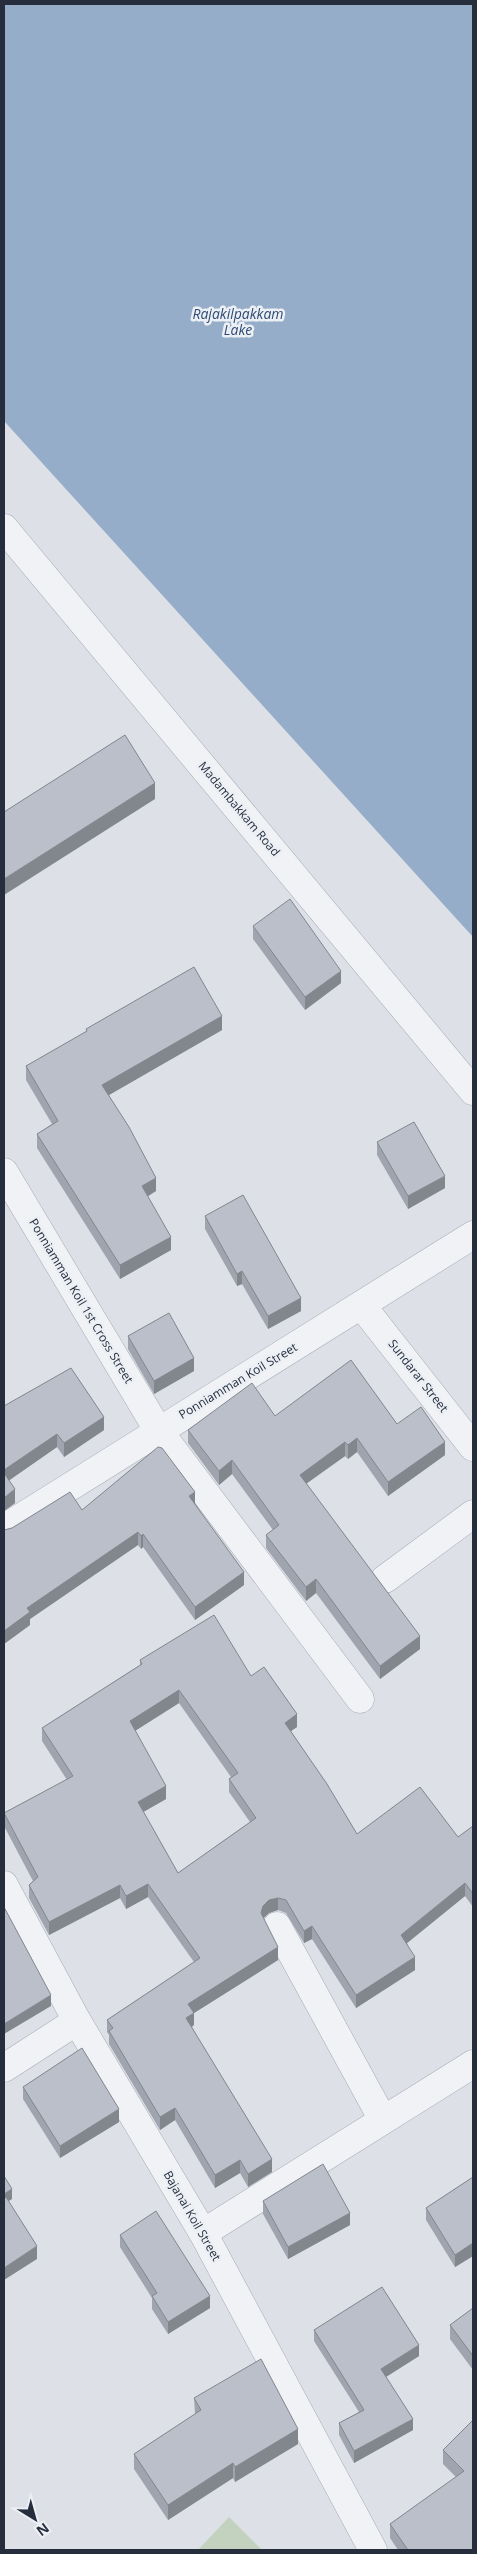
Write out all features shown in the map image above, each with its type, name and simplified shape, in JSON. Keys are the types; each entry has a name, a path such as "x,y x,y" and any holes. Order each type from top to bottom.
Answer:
{"street":[{"name":"Madambakkam Road","path":"4,528 473,1091"},
{"name":"Ponniamman Koil 1st Cross Street","path":"4,1172 158,1430 360,1699"},
{"name":"Ponniamman Koil Street","path":"4,1528 158,1430 362,1306 473,1235"},
{"name":"Sundarar Street","path":"362,1306 473,1446"},
{"path":"385,1579 473,1514"},
{"name":"Bajanai Koil Street","path":"4,1885 77,2021 203,2233 373,2550"},
{"path":"277,1926 383,2120"},
{"path":"4,2068 77,2021"},
{"path":"203,2233 473,2064"}],"green space":[{"path":"229,2517 262,2550 198,2550"}],"water":[{"name":"Rajakilpakkam Lake","path":"4,4 473,4 473,937 4,421"}],"building":[{"path":"125,735 155,783 4,879 4,812"},
{"path":"290,899 341,971 305,997 253,926"},
{"path":"194,967 222,1016 102,1085 129,1127 156,1178 142,1186 171,1237 120,1265 37,1134 58,1121 26,1066"},
{"path":"414,1122 445,1176 408,1196 377,1142"},
{"path":"243,1195 301,1298 268,1316 242,1271 237,1274 205,1216"},
{"path":"169,1313 194,1358 154,1381 128,1336"},
{"path":"351,1360 397,1424 421,1407 445,1442 388,1482 357,1438 348,1445 345,1442 300,1475 420,1636 380,1666 316,1579 306,1587 266,1535 279,1525 232,1460 219,1471 188,1430 252,1383 275,1416"},
{"path":"71,1368 104,1417 64,1443 57,1434 4,1470 4,1406"},
{"path":"158,1447 162,1448 195,1492 189,1496 244,1572 195,1607 143,1534 141,1536 138,1532 27,1608 30,1612 4,1631 4,1530 12,1528 70,1492 82,1510"},
{"path":"4,1473 15,1489 4,1498"},
{"path":"214,1615 251,1676 264,1667 297,1714 285,1723 327,1784 357,1834 420,1787 458,1837 473,1826 473,1894 465,1883 401,1935 415,1957 356,1995 312,1926 304,1931 286,1900 278,1898 269,1900 263,1906 261,1913 278,1947 188,2004 194,2013 186,2018 272,2159 248,2174 240,2160 215,2175 175,2108 160,2117 109,2031 113,2028 107,2020 200,1958 148,1884 126,1896 120,1885 49,1922 29,1885 38,1877 4,1813 73,1776 42,1728 142,1664 140,1660","holes":["179,1690 238,1773 229,1779 256,1818 178,1873 138,1802 166,1786 130,1721"]},
{"path":"4,1907 51,1995 4,2024"},
{"path":"82,2048 119,2109 60,2146 23,2087"},
{"path":"323,2164 350,2213 288,2247 263,2201"},
{"path":"4,2176 12,2189 4,2194"},
{"path":"473,2177 473,2243 455,2255 426,2208"},
{"path":"6,2197 37,2246 4,2268 4,2199"},
{"path":"156,2211 210,2296 168,2322 152,2296 157,2293 120,2235"},
{"path":"382,2287 419,2345 381,2369 413,2419 354,2451 339,2423 364,2410 314,2330"},
{"path":"473,2308 473,2356 450,2325"},
{"path":"261,2359 298,2429 235,2467 233,2463 168,2505 134,2454 201,2410 194,2398"},
{"path":"473,2420 473,2550 408,2550 390,2524 464,2471 443,2450"}]}
